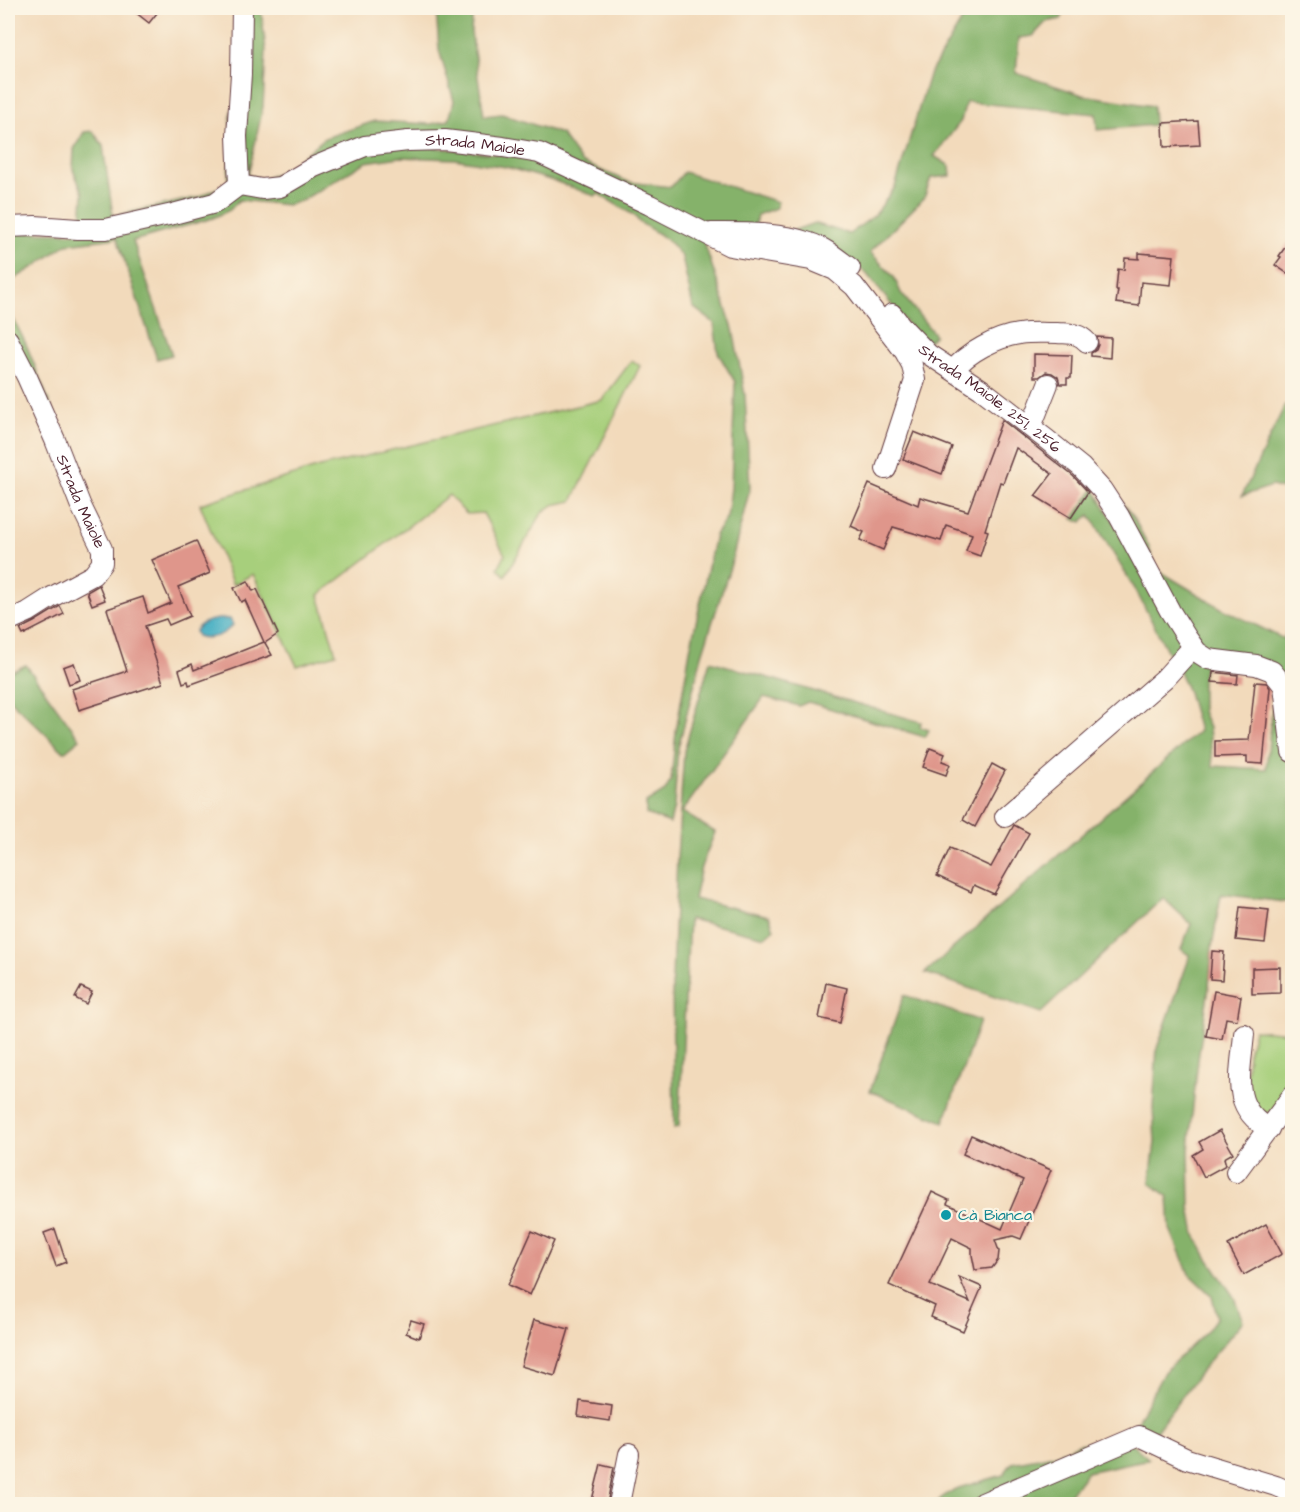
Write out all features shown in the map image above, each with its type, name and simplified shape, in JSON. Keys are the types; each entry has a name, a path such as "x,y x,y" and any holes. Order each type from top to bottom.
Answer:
{"street":[{"path":"8,227 106,229 215,203 239,185 237,136 242,8"},
{"name":"Strada Maiole","path":"239,185 262,189 280,187 314,167 365,146 408,141 445,141 503,147 539,153 650,205 730,246 811,260 835,270 854,286 905,352 912,365 915,380 886,469"},
{"name":"Strada Maiole, 251, 256","path":"705,232 787,237 812,243 838,258 863,278 902,327 928,354 981,389 1031,427 1081,467 1102,490 1119,516 1170,612 1201,653"},
{"path":"954,370 959,363 976,351 996,340 1018,334 1077,334 1087,342"},
{"name":"Strada Maiole","path":"8,340 27,377 80,504 102,549 102,563 93,575 8,621"},
{"path":"1031,427 1048,384"},
{"path":"1005,817 1165,678 1201,653 1256,665 1272,671 1284,686 1293,752"},
{"path":"1244,1034 1240,1082 1242,1099 1248,1113 1257,1123 1269,1129"},
{"path":"1236,1172 1293,1096"},
{"path":"980,1504 1139,1436 1186,1458 1276,1485 1293,1493"},
{"path":"619,1504 629,1455"}],"green space":[{"path":"244,8 261,8 266,51 263,107 248,175 262,179 286,170 325,138 375,121 431,124 449,120 454,101 439,50 436,8 473,8 471,32 484,116 502,114 561,134 581,162 629,182 671,187 684,172 778,202 776,208 757,215 755,225 787,233 814,223 849,234 875,215 895,187 929,75 968,8 1067,8 1061,19 1046,22 1033,36 1019,38 1016,73 1083,95 1153,106 1154,125 1097,130 1096,114 966,102 961,121 934,156 950,166 951,176 931,178 924,198 870,252 894,277 901,293 935,335 927,343 908,325 866,273 848,260 731,240 540,149 407,137 280,184 246,184"},
{"path":"231,110 236,183 213,201 81,226 83,193 73,170 74,149 84,132 93,131 103,146 113,216 199,197 228,183"},
{"path":"409,145 535,158 702,236 733,329 745,395 750,488 731,564 702,655 678,748 674,807 670,823 646,814 646,803 665,791 671,780 676,731 690,650 715,535 727,517 731,488 735,382 718,353 714,323 693,307 682,257 668,240 599,194 595,196 506,167 454,159 400,157 366,162 301,201 287,205 239,200 230,210 213,218 133,241 172,355 157,359 117,238 67,244 8,283 8,232 78,233 239,189 367,149"},
{"path":"8,308 26,344 86,494 8,330"},
{"path":"632,360 640,366 572,501 553,505 542,513 505,576 498,568 505,555 483,513 466,514 449,495 319,595 336,654 297,666 253,574 233,585 200,504 320,467 602,400"},
{"path":"1285,405 1292,406 1292,511 1286,490 1272,486 1242,496"},
{"path":"1102,474 1114,494 1132,515 1149,547 1156,569 1221,608 1284,639 1292,619 1292,718 1286,684 1209,655 1098,481"},
{"path":"1094,489 1189,647 1174,664 1135,589 1090,515 1082,522 1073,519"},
{"path":"1193,651 1205,661 1202,711 1209,728 1213,766 1266,769 1275,680 1286,719 1292,778 1292,903 1221,894 1212,947 1193,1106 1189,1151 1190,1207 1195,1235 1234,1297 1243,1321 1205,1366 1154,1434 1134,1427 1164,1372 1207,1331 1217,1317 1212,1296 1189,1274 1170,1229 1168,1197 1150,1183 1155,1142 1153,1108 1157,1048 1190,956 1181,949 1191,924 1163,898 1041,1013 925,973 1199,731 1188,692 1178,669"},
{"path":"710,661 921,722 920,727 929,730 925,737 808,702 799,706 764,697 682,812 715,832 701,867 694,899 769,916 774,929 765,937 689,919 679,1127 674,1128 672,979 684,751"},
{"path":"8,662 13,671 26,665 80,739 64,752 8,698"},
{"path":"904,995 980,1021 944,1122 870,1091"},
{"path":"1254,1030 1292,1033 1292,1089 1278,1110 1258,1115 1245,1087 1248,1054"},
{"path":"1123,1436 1149,1459 1087,1472 1062,1504 1048,1504 1038,1498 1024,1504 936,1504 955,1489 1003,1475 1012,1463 1054,1455 1079,1444"}],"water":[{"path":"220,619 230,619 233,625 226,632 217,636 207,638 197,636 195,631 200,625"}],"building":[{"path":"130,8 161,8 149,23"},
{"path":"1198,121 1200,145 1164,147 1163,123"},
{"path":"1293,236 1293,277 1275,265"},
{"path":"1139,253 1174,256 1171,285 1141,282 1139,306 1116,303 1118,269 1124,270 1125,258 1139,259"},
{"path":"1097,337 1111,338 1110,358 1091,356 1098,345"},
{"path":"1034,354 1072,355 1071,378 1067,378 1067,384 1060,384 1058,377 1052,373 1046,372 1039,377 1034,377"},
{"path":"1002,420 1073,476 1088,492 1071,518 1035,496 1052,474 1016,448 1003,483 1000,482 985,530 988,531 980,556 966,551 972,534 946,525 941,541 893,527 883,550 860,540 864,532 851,526 869,484 918,505 920,497 968,511"},
{"path":"914,432 952,447 942,474 903,459"},
{"path":"196,541 210,573 178,587 190,616 169,625 166,619 145,626 163,683 79,710 72,689 127,671 107,609 143,597 148,613 171,603 152,560"},
{"path":"248,581 253,591 257,589 278,634 265,643 272,655 189,685 188,681 183,683 179,670 192,664 194,670 264,642 245,600 241,602 234,588"},
{"path":"99,585 105,600 92,605 87,592"},
{"path":"60,606 64,614 23,635 20,629"},
{"path":"74,663 80,680 69,684 63,667"},
{"path":"1213,672 1238,675 1237,684 1212,682"},
{"path":"1255,682 1267,683 1270,688 1263,764 1247,763 1247,756 1215,757 1215,741 1249,740"},
{"path":"930,748 945,754 942,761 950,764 946,775 923,767"},
{"path":"992,764 1005,771 975,827 963,820"},
{"path":"1014,825 1029,833 994,894 974,885 971,892 937,876 950,848 991,867"},
{"path":"1240,907 1269,910 1265,943 1236,940"},
{"path":"1212,951 1224,952 1222,980 1210,979"},
{"path":"1280,967 1280,993 1252,994 1252,968"},
{"path":"826,983 847,988 840,1023 819,1018"},
{"path":"81,987 92,992 86,1004 75,998"},
{"path":"1214,991 1241,996 1237,1020 1226,1018 1222,1039 1206,1036"},
{"path":"1220,1130 1233,1153 1224,1158 1226,1165 1204,1177 1193,1155 1203,1149 1199,1142"},
{"name":"Cà Bianca","path":"971,1135 1051,1170 1021,1239 1013,1236 995,1240 999,1251 998,1260 992,1268 975,1270 972,1248 952,1238 930,1285 970,1302 959,1277 982,1287 963,1331 931,1317 935,1306 889,1285 932,1192 949,1200 947,1204 1002,1229 1023,1180 963,1154"},
{"path":"1266,1224 1282,1254 1244,1275 1228,1245"},
{"path":"55,1229 66,1262 56,1266 44,1233"},
{"path":"532,1231 554,1241 530,1295 508,1285"},
{"path":"411,1320 424,1324 419,1338 406,1333"},
{"path":"534,1320 569,1329 555,1376 521,1366"},
{"path":"580,1401 612,1406 610,1421 578,1416"},
{"path":"601,1464 614,1467 607,1504 591,1504"}],"place":[{"name":"Cà Bianca","path":"946,1215"}]}
